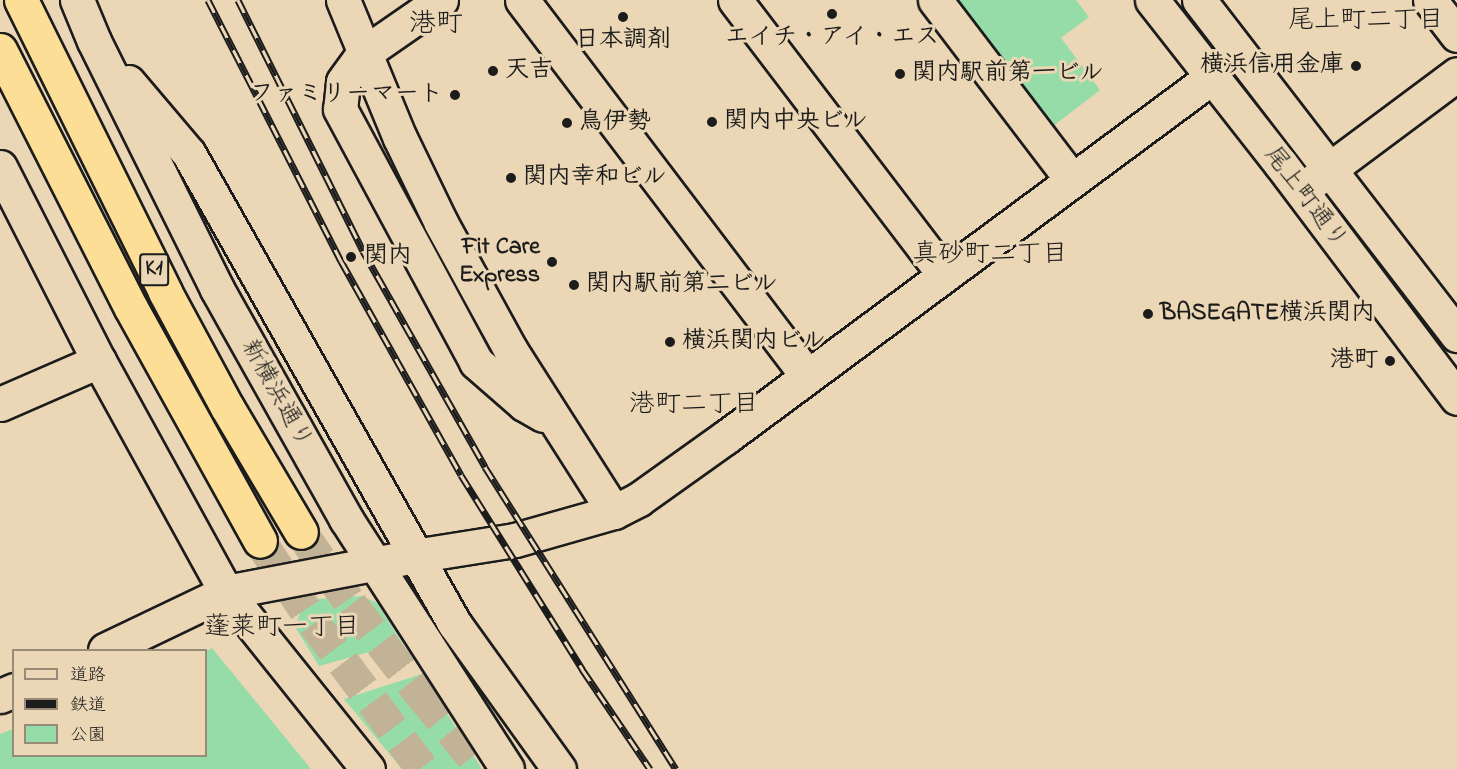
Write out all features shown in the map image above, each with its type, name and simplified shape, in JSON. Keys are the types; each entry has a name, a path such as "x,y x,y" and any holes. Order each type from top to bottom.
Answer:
{"highway":[{"name":"K1","path":"21,0 165,292 227,407 302,532"},
{"name":"K1","path":"0,50 131,308 260,541"}],"street":[{"name":"新横浜通り","path":"77,0 94,41 218,289 346,519 507,769"},
{"path":"343,0 363,54 441,224 510,349 614,513"},
{"path":"441,0 363,54 343,82 340,109 476,362 524,404 556,423"},
{"path":"522,0 807,375"},
{"path":"735,0 944,274"},
{"path":"935,0 1072,180"},
{"name":"尾上町通り","path":"1152,0 1457,398"},
{"name":"尾上町通り","path":"1199,0 1457,335"},
{"path":"1430,0 1457,35"},
{"path":"94,41 189,154 454,623 559,769"},
{"path":"1300,191 1457,74"},
{"path":"109,649 226,592 414,555 515,540 614,513 682,468 1212,77"},
{"path":"0,168 99,362 226,592 368,769"},
{"path":"0,404 99,362"}],"green space":[{"path":"956,0 1076,0 1089,17 1061,38 1100,90 1052,127"},
{"path":"362,596 377,603 402,643 319,666 295,627 301,610 317,599"},
{"path":"212,648 311,769 0,769 0,734 12,729 12,757 207,757 207,650"},
{"path":"422,674 482,769 402,769 344,699"}],"tunnel":[{"path":"301,532 351,604 483,769"},
{"path":"260,541 314,623 423,769"}],"railway":[{"path":"208,0 341,261 461,475 582,669 650,769"},
{"path":"238,0 363,251 485,467 676,769"}],"place":[{"name":"エイチ・アイ・エス","path":"832,14"},
{"name":"日本調剤","path":"623,17"},
{"name":"横浜信用金庫","path":"1356,66"},
{"name":"天吉","path":"493,71"},
{"name":"関内駅前第一ビル","path":"900,74"},
{"name":"ファミリーマート","path":"455,95"},
{"name":"関内中央ビル","path":"712,122"},
{"name":"鳥伊勢","path":"567,123"},
{"name":"関内幸和ビル","path":"511,178"},
{"name":"関内","path":"351,257"},
{"name":"Fit Care Express","path":"552,262"},
{"name":"関内駅前第二ビル","path":"574,285"},
{"name":"BASEGATE横浜関内","path":"1148,314"},
{"name":"横浜関内ビル","path":"670,342"},
{"name":"港町","path":"1390,361"}],"district":[{"name":"尾上町二丁目","path":"1366,22"},
{"name":"港町","path":"436,25"},
{"name":"真砂町二丁目","path":"990,256"},
{"name":"港町二丁目","path":"694,406"},
{"name":"蓬莱町一丁目","path":"282,629"}]}
